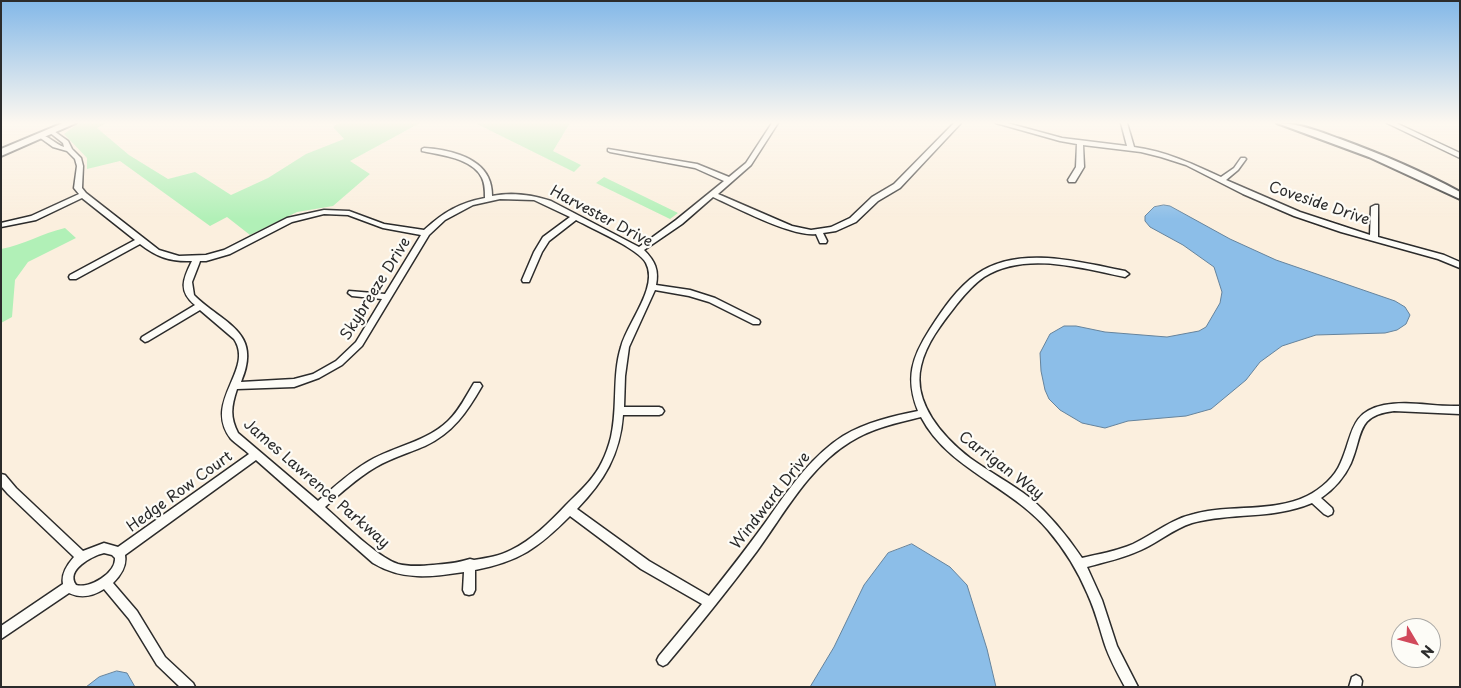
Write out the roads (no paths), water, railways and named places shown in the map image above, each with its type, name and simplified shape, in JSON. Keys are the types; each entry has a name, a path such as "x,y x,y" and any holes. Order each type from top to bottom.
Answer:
{"street":[{"path":"74,155 79,161 78,188 83,195 163,255 197,259 216,255 239,247 298,217 324,212 349,213 383,226 426,233"},
{"path":"450,155 480,170 486,177 489,198"},
{"path":"638,155 697,166 729,180"},
{"path":"639,250 679,222 753,160 756,155"},
{"path":"712,194 778,224 800,230 819,232 833,229 853,220 876,199 897,186 927,155"},
{"path":"1072,180 1080,166 1080,155"},
{"name":"Coveside Drive","path":"1162,155 1175,158 1297,214 1441,257 1460,265"},
{"path":"1376,155 1460,196"},
{"path":"1221,180 1236,168 1243,159"},
{"path":"1,225 33,218 83,195"},
{"name":"Harvester Drive","path":"426,233 450,212 470,203 489,198 510,196 535,198 639,250 646,255 654,268 656,275 653,287 625,348 620,412 614,444 608,462 597,479 569,509"},
{"path":"1374,238 1375,207"},
{"path":"526,280 542,244 575,217"},
{"path":"819,232 823,241"},
{"name":"Skybreeze Drive","path":"234,386 294,382 328,370 348,356 359,344 426,233"},
{"path":"73,277 141,240"},
{"name":"James Lawrence Parkway","path":"197,259 187,285 190,296 241,341 244,356 227,405 227,421 235,436 377,560 412,571 504,558 524,549 569,509"},
{"name":"Carrigan Way","path":"1080,564 1061,538 1032,507 1014,492 962,458 948,446 924,413 917,393 916,378 919,356 925,344 968,286 984,274 1014,263 1047,262 1077,265 1125,274"},
{"path":"653,287 690,293 712,300 756,322"},
{"path":"352,293 388,297"},
{"path":"145,339 200,306"},
{"path":"318,507 359,473 375,463 443,431 458,417 477,386"},
{"path":"1132,687 1118,663 1098,606 1080,564 1130,550 1179,523 1198,517 1218,513 1280,509 1313,498 1330,486 1343,470 1360,422 1377,410 1398,408 1460,410"},
{"path":"620,412 659,412"},
{"name":"Windward Drive","path":"663,660 711,603 806,476 831,450 862,431 880,424 924,413"},
{"name":"Hedge Row Court","path":"119,553 257,454"},
{"path":"1,478 12,491 82,557"},
{"path":"1313,498 1328,511"},
{"path":"569,509 645,565 711,603"},
{"path":"104,548 113,549 119,553 121,560 119,568 106,583 84,592 75,592 68,587 66,581 68,573 82,557 104,548"},
{"path":"469,590 470,564"},
{"path":"106,583 133,615 161,661 189,687"},
{"path":"1,633 68,587"}],"water":[{"path":"1170,206 1230,239 1276,260 1395,301 1405,307 1410,315 1406,324 1397,330 1385,333 1316,335 1282,346 1260,362 1246,380 1211,409 1186,416 1128,421 1105,428 1082,423 1060,410 1049,399 1045,390 1040,353 1050,334 1064,326 1076,326 1105,332 1167,337 1199,331 1206,327 1220,303 1222,292 1214,267 1183,245 1150,227 1145,221 1145,216 1154,207"},
{"path":"912,544 950,567 967,585 987,649 996,687 810,687 834,647 864,585 888,553"},
{"path":"117,671 127,673 135,687 86,687 99,677"}]}
